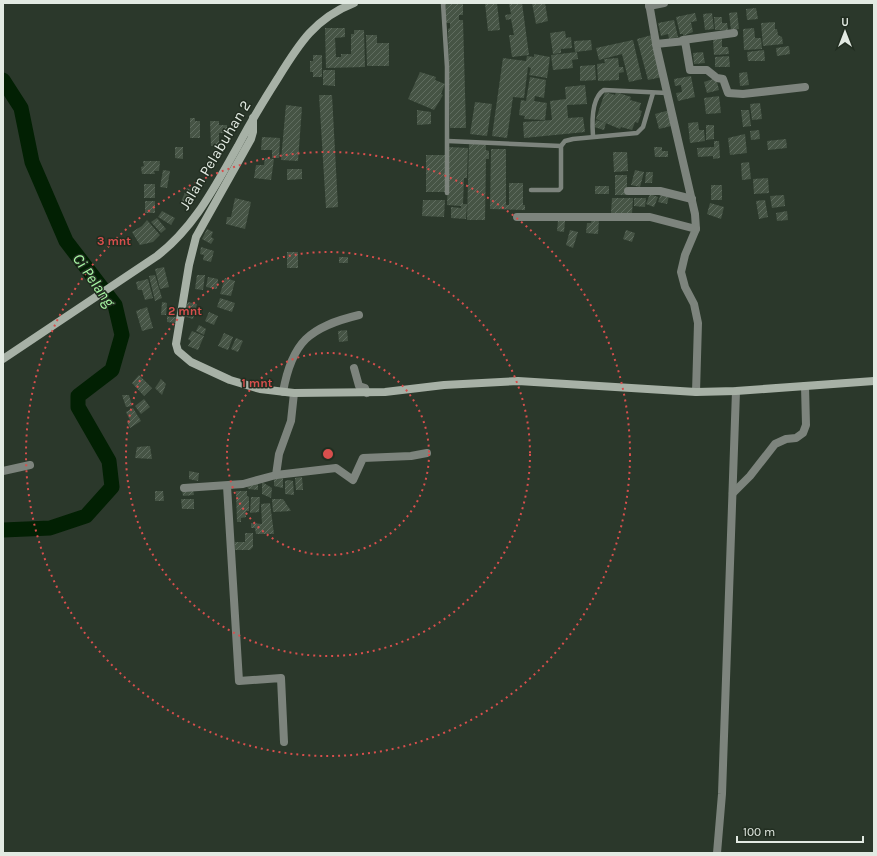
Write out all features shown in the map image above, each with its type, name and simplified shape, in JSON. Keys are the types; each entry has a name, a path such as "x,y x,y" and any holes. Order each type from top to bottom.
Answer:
{"street":[{"name":"Jalan Pelabuhan 2","path":"3,359 169,246 191,224 204,205 253,118 295,52 311,30 326,18 354,3"},
{"path":"664,3 649,4 656,44 692,199 696,229 685,255 681,272 685,287 694,304 698,322 696,392"},
{"path":"656,44 734,33"},
{"path":"683,40 685,41 690,70 707,70 717,78 723,79 728,93 743,94 805,87"},
{"path":"253,118 253,132 251,139 196,237 188,265 176,344 178,351 191,362 209,371 249,386 294,393 367,393 444,385 518,382 696,392 736,391 874,381"},
{"path":"628,191 660,191 692,199"},
{"path":"518,217 650,217 696,229"},
{"path":"283,392 290,364 297,348 303,340 330,324 359,315"},
{"path":"354,368 359,386 365,388 367,393"},
{"path":"733,494 750,476 775,444 786,439 796,438 803,433 806,425 805,386"},
{"path":"717,853 722,794 736,391"},
{"path":"276,475 281,447 291,421 294,393"},
{"path":"184,488 243,484 276,475 336,468 354,480 363,458 427,453"},
{"path":"3,471 30,465"},
{"path":"227,486 240,681 281,678 284,742"}],"lane":[{"path":"443,3 447,67 447,193"},
{"path":"593,136 591,117 600,92 609,90 667,93"},
{"path":"531,190 559,190 561,188 561,146 564,141 593,136 638,133 641,130 653,93"},
{"path":"448,141 561,146"}],"building":[{"path":"444,3 463,3 463,15 459,15 459,20 463,20 466,128 450,128 448,29 450,28 450,23 445,23"},
{"path":"485,3 497,3 500,30 488,31"},
{"path":"509,3 522,3 529,55 512,57 509,35 514,35 511,19 506,20 505,15 511,14"},
{"path":"532,3 545,3 548,21 536,24"},
{"path":"756,8 758,19 747,20 746,9"},
{"path":"737,12 739,29 731,30 729,13"},
{"path":"695,13 697,21 691,22 693,32 683,36 683,34 680,34 676,17"},
{"path":"712,13 714,29 705,30 703,14"},
{"path":"714,17 722,17 722,23 727,23 728,30 715,30"},
{"path":"674,20 678,37 669,39 668,34 661,36 658,23"},
{"path":"775,22 775,29 777,29 778,35 782,37 783,44 763,46 761,23"},
{"path":"325,28 345,28 345,37 335,38 336,57 341,57 341,54 351,54 351,34 354,34 354,30 364,30 365,67 326,68"},
{"path":"754,28 755,38 761,38 762,49 744,50 743,29"},
{"path":"565,31 566,38 571,37 572,48 561,49 561,53 553,54 550,33"},
{"path":"366,35 377,35 377,43 389,43 389,66 367,66"},
{"path":"652,35 662,77 648,80 637,39"},
{"path":"722,38 722,47 728,47 729,54 714,55 713,39"},
{"path":"591,40 592,50 575,52 574,41"},
{"path":"633,40 642,79 629,82 622,54 599,60 596,48"},
{"path":"789,46 790,54 777,56 776,48"},
{"path":"764,50 765,61 748,61 747,52"},
{"path":"577,52 578,59 572,60 573,68 553,70 551,55"},
{"path":"703,52 705,63 694,64 693,53"},
{"path":"534,54 550,57 547,78 529,75 531,68 528,67 524,98 513,97 507,138 492,136 503,58 526,61 527,56 534,57"},
{"path":"313,55 322,55 322,77 313,77 313,72 310,72 310,61 313,61"},
{"path":"729,56 730,67 715,67 715,57"},
{"path":"618,58 619,67 623,67 624,72 619,73 619,80 598,81 597,64 605,63 604,59"},
{"path":"595,65 596,80 580,81 580,66"},
{"path":"323,70 335,70 335,86 323,85"},
{"path":"420,72 436,77 435,80 445,84 441,94 443,95 434,110 408,99"},
{"path":"747,72 749,85 740,86 739,73"},
{"path":"691,76 695,97 678,101 676,93 682,92 681,85 675,86 674,79"},
{"path":"530,77 546,80 544,98 535,96 534,101 547,103 545,120 524,119 525,116 519,115 521,100 526,101"},
{"path":"716,78 719,90 707,93 704,82"},
{"path":"585,85 587,104 567,105 568,118 583,117 585,132 524,138 523,122 552,120 550,101 566,99 565,87"},
{"path":"605,92 615,95 616,92 631,97 630,100 641,103 639,110 642,111 638,123 635,122 632,130 621,127 620,129 596,119"},
{"path":"319,95 332,95 338,207 326,208"},
{"path":"719,96 721,113 706,114 704,98"},
{"path":"475,102 492,104 487,136 470,134"},
{"path":"760,103 762,119 752,120 750,104"},
{"path":"286,105 302,107 298,161 281,160"},
{"path":"417,110 431,112 431,124 417,125"},
{"path":"670,110 675,125 659,129 655,114"},
{"path":"741,110 749,110 751,126 743,127"},
{"path":"190,118 195,118 195,121 200,121 200,138 190,138"},
{"path":"596,120 606,123 604,130 594,127"},
{"path":"210,121 219,121 219,125 227,125 227,133 219,133 219,146 211,146"},
{"path":"698,122 699,130 704,130 705,141 690,143 688,123"},
{"path":"706,125 714,125 714,139 706,140"},
{"path":"759,130 760,139 751,140 750,131"},
{"path":"745,134 747,153 730,155 728,138"},
{"path":"262,137 280,138 279,158 272,158 272,150 261,150"},
{"path":"786,139 787,148 768,150 767,141"},
{"path":"714,141 719,141 720,158 713,159 713,156 698,157 697,148 714,147"},
{"path":"469,143 486,144 486,150 489,151 489,159 486,159 485,220 467,220"},
{"path":"175,147 183,147 183,159 175,158"},
{"path":"449,147 468,148 467,178 464,178 463,204 467,204 466,219 451,218 451,207 461,208 461,206 447,205"},
{"path":"654,147 662,147 662,151 668,151 668,157 655,157"},
{"path":"491,149 506,149 506,205 509,205 509,183 523,183 523,205 525,205 525,210 490,209"},
{"path":"613,152 627,152 628,171 614,172"},
{"path":"426,155 445,155 445,192 426,192"},
{"path":"265,158 274,159 271,180 254,178 256,165 264,165"},
{"path":"143,161 160,161 159,171 154,171 155,174 142,174 141,167 144,166"},
{"path":"749,162 751,179 742,180 741,163"},
{"path":"287,169 302,169 302,179 287,180"},
{"path":"163,170 170,171 167,188 160,187"},
{"path":"635,170 644,172 640,187 631,185"},
{"path":"646,172 653,172 652,183 645,183"},
{"path":"615,175 627,175 627,195 615,195"},
{"path":"768,178 769,193 754,194 753,179"},
{"path":"144,184 155,184 155,198 144,198"},
{"path":"711,185 722,185 722,200 711,200"},
{"path":"595,186 609,186 609,194 595,194"},
{"path":"187,188 194,191 187,207 180,204"},
{"path":"650,194 658,197 654,207 646,204"},
{"path":"661,194 669,196 667,204 658,202"},
{"path":"784,195 785,206 772,208 770,196"},
{"path":"235,198 251,202 245,229 226,224 227,217 231,217"},
{"path":"612,198 633,198 632,214 611,213"},
{"path":"634,198 646,198 645,207 634,206"},
{"path":"423,200 445,200 444,217 422,216"},
{"path":"765,200 768,217 759,219 756,201"},
{"path":"145,201 155,201 155,213 145,213"},
{"path":"710,203 724,207 721,219 707,214"},
{"path":"162,211 175,218 171,225 158,217"},
{"path":"787,211 788,220 777,221 776,213"},
{"path":"157,218 166,229 161,233 151,222"},
{"path":"592,219 599,219 598,234 586,233 587,223 591,223"},
{"path":"147,220 160,235 153,242 140,245 132,232 142,226"},
{"path":"558,221 565,221 564,232 557,231"},
{"path":"207,229 213,232 211,237 214,239 211,244 202,239"},
{"path":"570,230 578,232 573,248 566,245"},
{"path":"626,230 635,233 632,242 623,239"},
{"path":"201,247 214,251 211,262 203,260 204,255 200,254"},
{"path":"287,252 298,252 298,268 287,268"},
{"path":"339,257 348,257 348,263 339,263"},
{"path":"164,267 169,287 160,289 155,269"},
{"path":"155,275 162,298 155,301 149,276"},
{"path":"197,275 205,275 203,290 195,289"},
{"path":"208,277 218,279 217,289 206,287"},
{"path":"225,278 235,281 231,296 220,294"},
{"path":"148,279 153,298 145,300 142,290 138,290 136,282"},
{"path":"220,298 235,303 232,312 217,307"},
{"path":"162,302 167,303 166,315 161,315"},
{"path":"188,302 197,304 193,319 183,316"},
{"path":"147,307 153,328 142,331 136,311"},
{"path":"209,312 218,316 214,325 205,321"},
{"path":"167,316 177,317 176,323 167,322"},
{"path":"199,325 206,329 204,335 196,331"},
{"path":"347,330 348,341 339,342 338,331"},
{"path":"192,331 204,336 198,350 188,346 191,341 188,339"},
{"path":"224,333 233,337 228,350 218,346"},
{"path":"236,338 243,341 238,352 231,349"},
{"path":"139,375 152,388 144,396 132,383"},
{"path":"161,379 166,384 162,395 155,388"},
{"path":"122,395 129,395 132,406 126,407"},
{"path":"144,399 150,407 141,414 135,406"},
{"path":"133,408 141,421 130,428 127,422 130,420 126,412"},
{"path":"150,446 152,459 135,458 137,447"},
{"path":"189,471 199,473 198,481 189,479"},
{"path":"283,477 283,488 274,486 274,478"},
{"path":"302,477 303,490 296,490 295,478"},
{"path":"285,481 293,481 294,495 285,494"},
{"path":"258,482 258,490 248,489 247,486"},
{"path":"262,482 272,488 271,498 262,494"},
{"path":"193,489 194,495 183,496 182,490"},
{"path":"155,491 163,491 164,501 155,501"},
{"path":"236,491 247,491 247,496 249,497 249,511 246,511 246,517 241,518 241,522 237,522"},
{"path":"251,497 260,497 259,512 250,513"},
{"path":"181,499 194,499 194,509 182,509"},
{"path":"272,499 283,499 291,511 273,512"},
{"path":"270,503 274,534 256,534 255,528 251,528 251,523 262,524 261,504"},
{"path":"245,533 253,533 253,547 250,550 235,550 235,542 245,542"}],"waterway":[{"name":"Ci Pelang","path":"3,80 21,108 32,162 66,241 115,305 122,335 112,370 78,396 78,407 109,461 112,487 86,516 50,528 3,530"}]}
